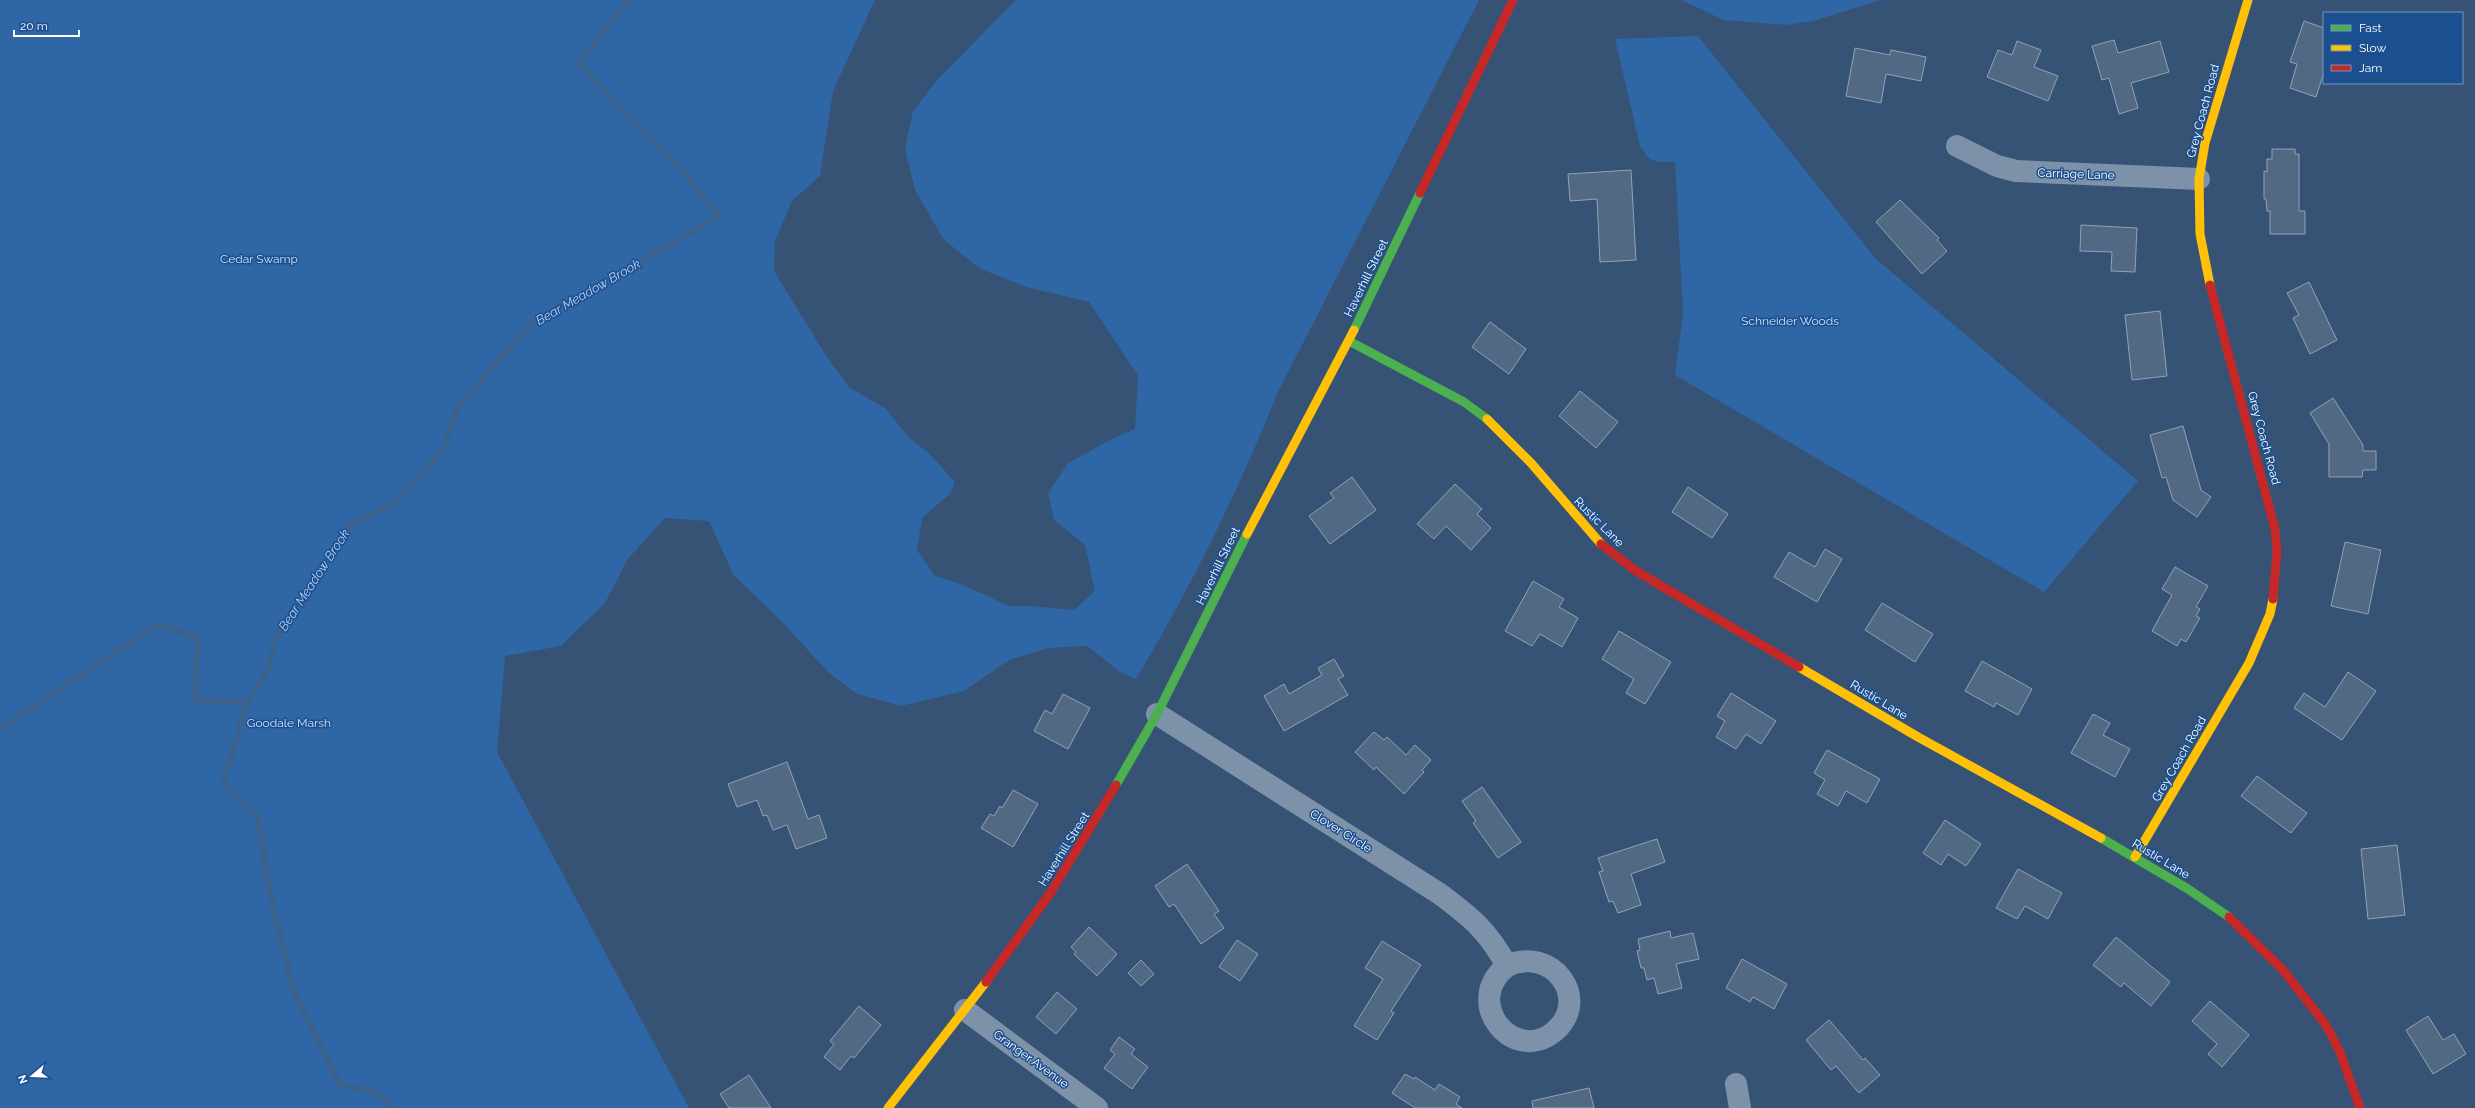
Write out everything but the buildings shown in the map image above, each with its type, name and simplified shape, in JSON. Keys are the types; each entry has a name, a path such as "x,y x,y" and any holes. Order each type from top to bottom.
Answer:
{"street":[{"name":"Haverhill Street","path":"888,1108 965,1010 1055,886 1157,714 1278,472 1349,341 1513,0"},
{"name":"Grey Coach Road","path":"2135,857 2249,663 2270,614 2276,570 2276,536 2270,504 2203,258 2199,179 2208,129 2248,0"},
{"name":"Carriage Lane","path":"1957,146 1991,163 2016,171 2199,179"},
{"name":"Rustic Lane","path":"1349,341 1464,402 1491,422 1531,463 1598,541 1636,571 1918,738 2135,857 2188,889 2231,919 2283,970 2326,1024 2340,1052 2360,1108"},
{"name":"Clover Circle","path":"1157,714 1440,894 1483,928 1496,945 1507,966"},
{"name":"Granger Avenue","path":"965,1010 1097,1108"},
{"path":"1736,1084 1740,1108"}],"green space":[{"name":"Cedar Swamp","path":"0,0 875,0 833,91 820,176 792,201 775,241 774,271 827,357 849,387 886,409 909,438 929,453 955,482 951,493 922,518 917,550 935,576 963,585 1009,606 1031,606 1074,610 1095,591 1085,545 1054,520 1048,493 1068,463 1114,438 1135,429 1138,376 1089,302 1026,287 981,269 944,240 915,190 905,149 913,111 937,80 1016,0 1479,0 1277,394 1246,467 1212,540 1156,645 1136,679 1120,672 1087,646 1048,648 1009,660 964,691 901,706 857,694 828,672 784,624 733,574 709,521 665,518 628,559 605,603 561,646 505,656 497,752 689,1108 0,1108"},
{"path":"1682,0 1881,0 1813,21 1787,25 1723,20"},
{"name":"Schneider Woods","path":"1698,36 1875,258 2138,481 2044,592 1675,375 1683,313 1675,162 1654,161 1640,146 1615,39"}],"waterway":[{"name":"Bear Meadow Brook","path":"0,729 158,624 198,638 195,700 247,702 268,670 277,636 350,525 392,504 442,451 458,407 530,325 719,216 679,167 579,64 628,0"},
{"path":"247,702 223,785 257,814 270,891 293,990 340,1085 377,1093 392,1108"}],"traffic: fast":[{"path":"1354,330 1420,193"},
{"path":"1349,341 1464,402 1487,419"},
{"path":"1116,785 1157,714 1247,534"},
{"path":"2101,838 2188,889 2229,917"}],"traffic: slow":[{"path":"2210,285 2200,234 2199,179 2205,143 2248,0"},
{"path":"1247,534 1354,330"},
{"path":"1487,419 1531,463 1601,544"},
{"path":"2135,857 2249,663 2270,614 2273,599"},
{"path":"1799,667 1918,737 2101,838"},
{"path":"888,1108 986,982"}],"traffic: jam":[{"path":"1420,193 1513,0"},
{"path":"2210,285 2275,529 2277,551 2273,599"},
{"path":"1601,544 1636,571 1799,667"},
{"path":"986,982 1051,892 1116,785"},
{"path":"2229,917 2283,970 2326,1025 2340,1052 2360,1108"}],"park label":[{"name":"Goodale Marsh","path":"289,723"}]}
